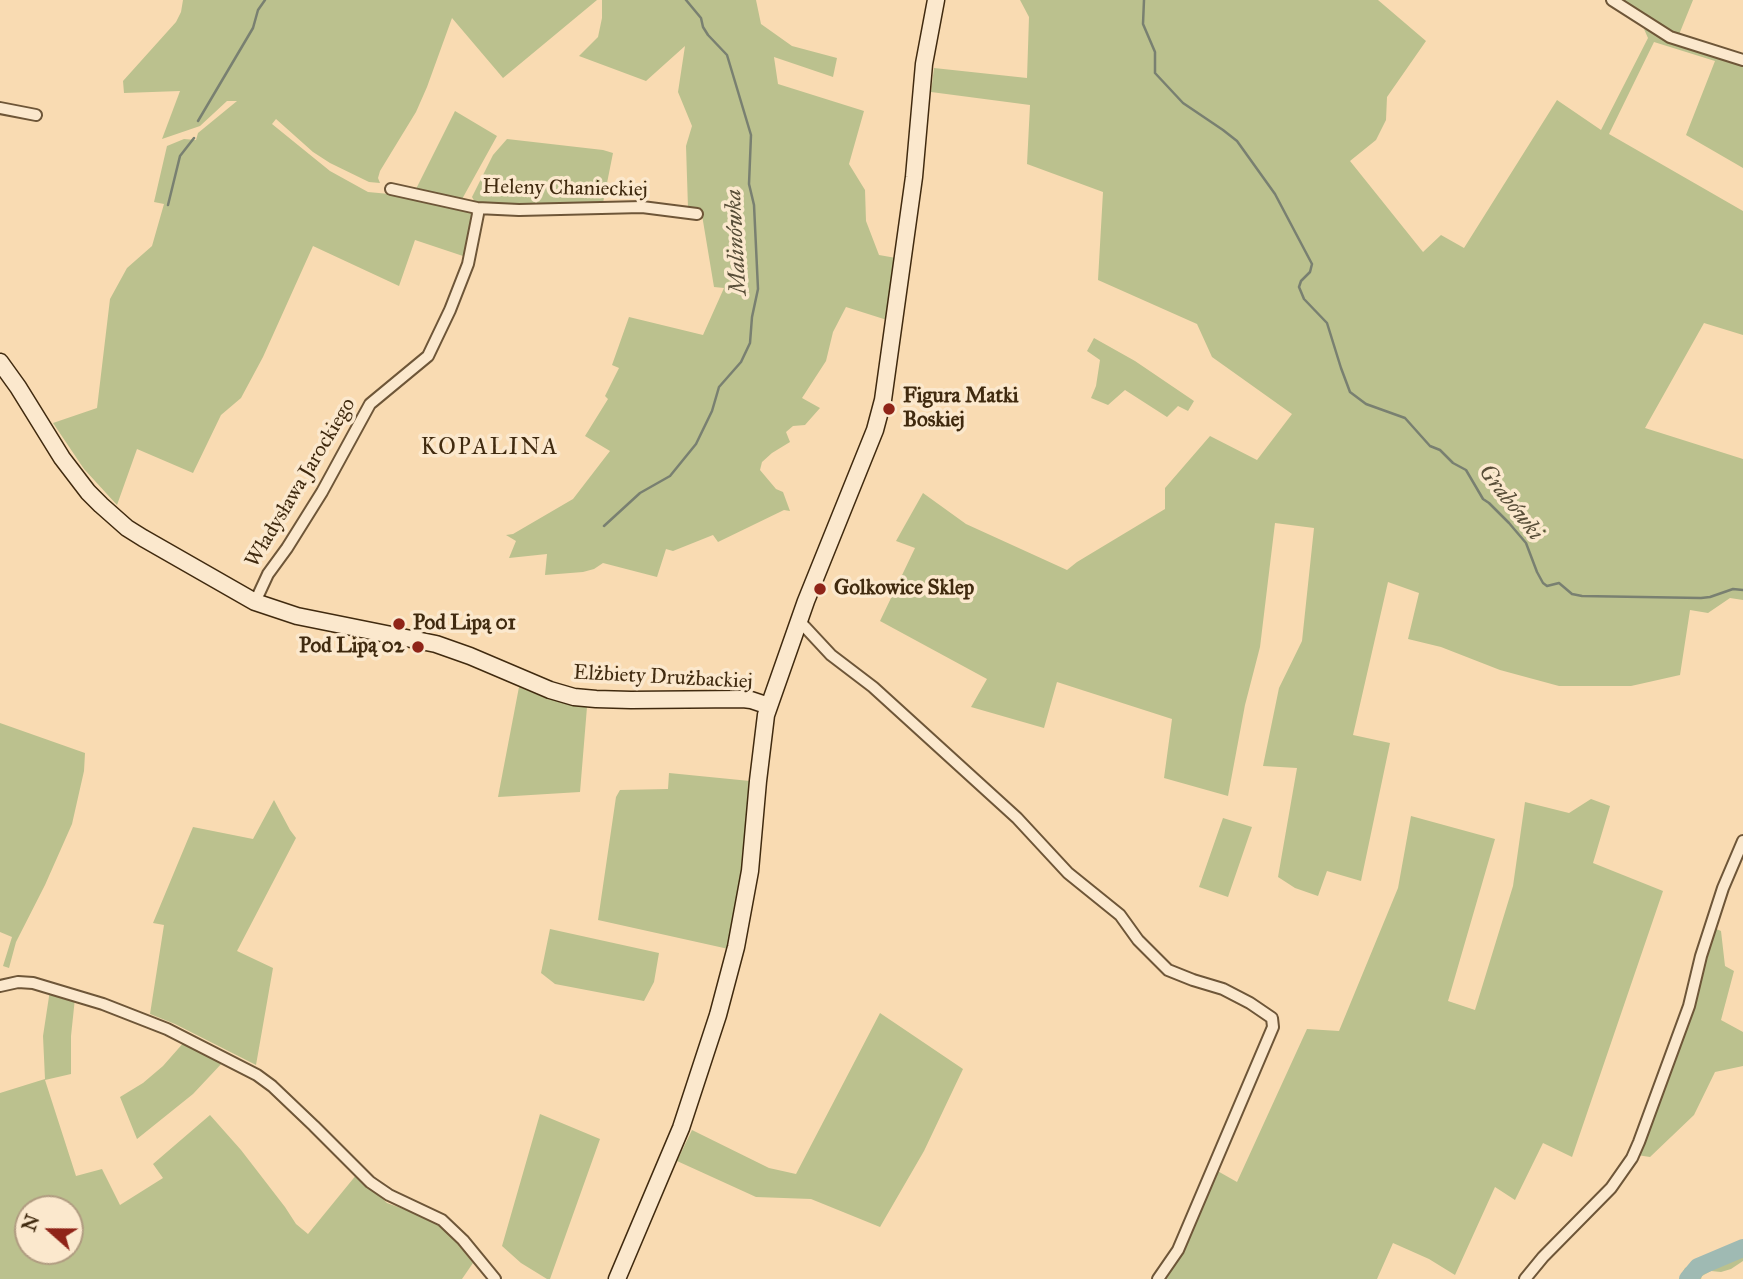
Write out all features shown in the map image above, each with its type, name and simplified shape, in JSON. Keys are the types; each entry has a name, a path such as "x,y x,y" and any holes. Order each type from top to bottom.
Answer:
{"street":[{"path":"617,1279 681,1128 701,1070 736,947 750,872 763,728 769,706 798,624 875,430 883,400 914,177 924,64 936,0"},
{"path":"1612,0 1670,37 1743,60"},
{"path":"0,108 36,115"},
{"name":"Heleny Chanieckiej","path":"391,189 477,208 519,210 642,207 697,214"},
{"name":"Władysława Jarockiego","path":"255,602 268,574 322,492 370,404 428,356 468,264 477,208"},
{"name":"Elżbiety Drużbackiej","path":"0,362 62,458 101,505 127,528 255,602 297,616 436,644 543,688 574,697 631,700 743,699 769,706"},
{"path":"798,624 804,626 831,655 873,687 960,764 1017,818 1068,873 1120,915 1138,940 1168,970 1193,981 1223,989 1272,1018 1273,1027 1178,1250 1158,1279"},
{"path":"1525,1279 1611,1188 1632,1158 1689,1006 1701,956 1723,888 1743,841"},
{"path":"0,986 18,982 33,983 103,1004 164,1028 257,1075 272,1086 370,1182 388,1195 427,1212 448,1225 495,1279"}],"green space":[{"path":"183,0 597,0 503,78 452,18 416,112 380,171 380,183 369,182 330,163 313,152 276,119 272,124 330,171 368,192 400,195 474,211 466,257 415,240 399,286 313,246 263,357 241,398 221,415 193,473 137,449 117,505 84,469 53,423 97,408 110,299 127,268 152,246 164,204 154,202 167,146 184,139 196,140 198,133 237,101 227,101 200,126 162,139 180,91 124,93 123,81 176,22"},
{"path":"602,0 756,0 761,24 792,46 837,58 833,77 774,57 778,84 864,111 849,164 865,190 866,221 879,255 896,258 887,320 846,307 833,332 826,361 802,398 820,408 805,425 793,426 786,432 790,442 762,462 760,470 776,489 783,492 790,511 784,510 718,542 713,535 673,551 666,549 657,577 603,563 583,572 545,575 547,554 509,558 516,541 506,535 513,534 573,499 610,451 585,436 608,399 605,396 619,368 612,365 629,317 703,335 724,288 714,287 701,209 688,208 686,146 692,126 678,92 685,46 646,81 579,56 598,37"},
{"path":"1020,0 1378,0 1426,41 1387,97 1386,120 1376,140 1350,161 1423,252 1441,235 1464,248 1557,100 1601,130 1648,38 1644,29 1743,62 1743,168 1686,135 1715,61 1654,42 1609,134 1743,211 1743,335 1704,323 1645,428 1743,459 1743,600 1730,598 1708,613 1690,610 1680,675 1631,686 1559,686 1500,670 1441,647 1408,639 1419,593 1388,582 1353,735 1390,743 1361,881 1327,871 1318,896 1295,888 1278,877 1297,768 1263,766 1279,688 1302,641 1314,528 1275,523 1260,647 1245,705 1228,796 1164,778 1172,719 1057,682 1044,728 971,707 987,679 880,621 915,548 896,541 923,493 966,524 1067,570 1165,509 1165,488 1210,436 1257,460 1292,414 1212,357 1197,324 1098,280 1103,192 1027,164 1030,105 931,92 934,68 1027,78 1029,17"},
{"path":"1617,0 1693,0 1678,37"},
{"path":"455,111 497,136 461,201 415,191"},
{"path":"507,139 613,153 603,203 523,208 476,204 472,197 493,155"},
{"path":"1094,338 1135,361 1194,401 1188,411 1178,406 1167,417 1125,390 1108,405 1091,398 1100,360 1087,351"},
{"path":"519,687 548,699 587,707 580,792 498,797"},
{"path":"0,723 85,753 84,771 72,824 16,942 9,968 3,966 12,937 0,932"},
{"path":"669,773 750,781 754,787 733,950 598,920 616,797 620,790 668,789"},
{"path":"1591,799 1610,806 1593,863 1663,891 1572,1157 1543,1143 1515,1200 1495,1187 1455,1275 1429,1259 1393,1243 1377,1279 1162,1279 1214,1169 1237,1182 1307,1029 1339,1031 1398,888 1411,816 1495,839 1448,1001 1475,1010 1513,886 1525,802 1569,813"},
{"path":"274,800 296,838 237,951 273,968 256,1065 150,1014 164,925 153,923 193,827 253,839"},
{"path":"1223,818 1252,827 1228,897 1199,887"},
{"path":"1714,928 1721,931 1725,966 1734,971 1721,1020 1743,1032 1743,1066 1715,1072 1694,1115 1650,1157 1637,1155"},
{"path":"550,929 659,953 654,982 644,1001 555,984 541,973"},
{"path":"50,990 75,998 71,1074 45,1080 76,1176 102,1169 120,1205 163,1178 153,1164 210,1115 241,1150 296,1224 308,1234 357,1174 387,1203 423,1216 445,1228 473,1263 462,1279 0,1279 0,1093 45,1079 43,1036"},
{"path":"880,1013 963,1069 924,1151 880,1227 811,1199 756,1197 677,1161 692,1130 769,1168 796,1174"},
{"path":"185,1041 224,1061 193,1094 137,1139 120,1097 163,1066"},
{"path":"540,1114 600,1139 550,1279 521,1263 502,1246"},
{"path":"1743,1242 1743,1261 1731,1269 1711,1271 1701,1279 1679,1279 1685,1268 1737,1247"}],"waterway":[{"path":"198,121 253,28 258,10 265,0"},
{"name":"Malinówka","path":"604,526 640,493 670,476 696,444 712,411 719,387 741,362 750,343 758,289 754,205 749,184 751,135 727,55 708,35 701,18 686,0"},
{"name":"Grabówki","path":"1144,0 1143,24 1155,52 1155,73 1183,103 1237,141 1275,194 1312,264 1310,272 1299,287 1304,299 1327,323 1350,392 1366,404 1405,418 1430,446 1440,450 1453,463 1466,470 1483,499 1526,543 1543,583 1547,586 1559,583 1572,594 1582,596 1701,598 1733,589 1743,590"},
{"path":"168,205 180,156 194,138"},
{"path":"1688,1279 1698,1267 1743,1248"}],"place":[{"name":"Figura Matki Boskiej","path":"889,409"},
{"name":"Golkowice Sklep","path":"820,589"},
{"name":"Pod Lipą 01","path":"399,624"},
{"name":"Pod Lipą 02","path":"418,647"}],"district":[{"name":"KOPALINA","path":"490,448"}]}
